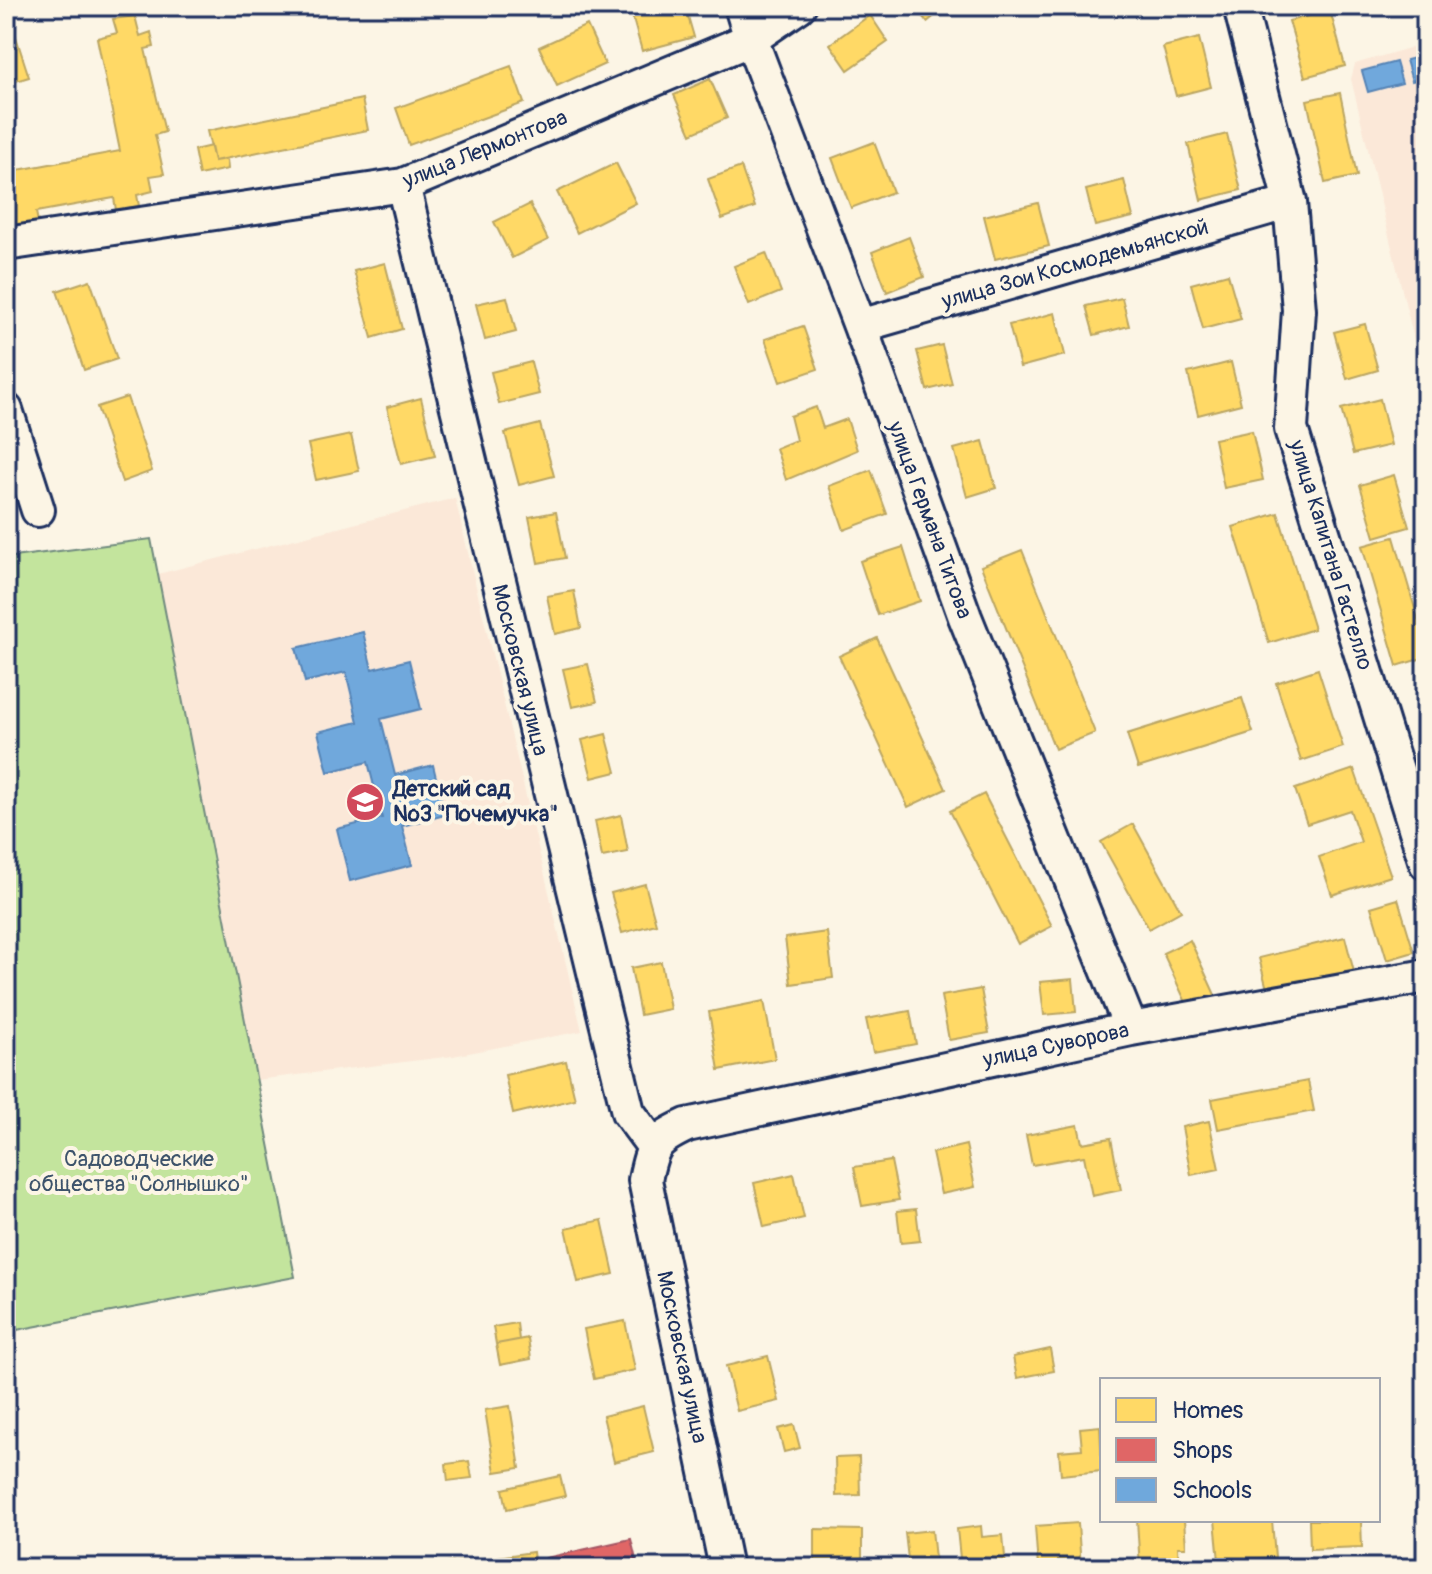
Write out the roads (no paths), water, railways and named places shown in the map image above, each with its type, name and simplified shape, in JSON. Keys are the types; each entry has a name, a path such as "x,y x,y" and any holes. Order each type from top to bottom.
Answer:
{"street":[{"name":"улица Германа Титова","path":"741,6 965,617 1131,1029"},
{"name":"улица Лермонтова","path":"6,244 403,185 751,39 799,6"},
{"name":"улица Капитана Гастелло","path":"1240,6 1290,202 1299,310 1291,429 1426,863"},
{"name":"Московская улица","path":"403,185 628,1112 654,1147 645,1180 726,1568"},
{"name":"улица Зои Космодемьянской","path":"860,326 1290,202"},
{"path":"6,410 38,510"},
{"name":"улица Суворова","path":"654,1147 664,1136 687,1125 1131,1029 1426,976"}],"place":[{"name":"Детский сад №3 \"Почемучка\"","path":"365,802"}],"park label":[{"name":"Садоводческие общества \"Солнышко\"","path":"139,1172"}]}
